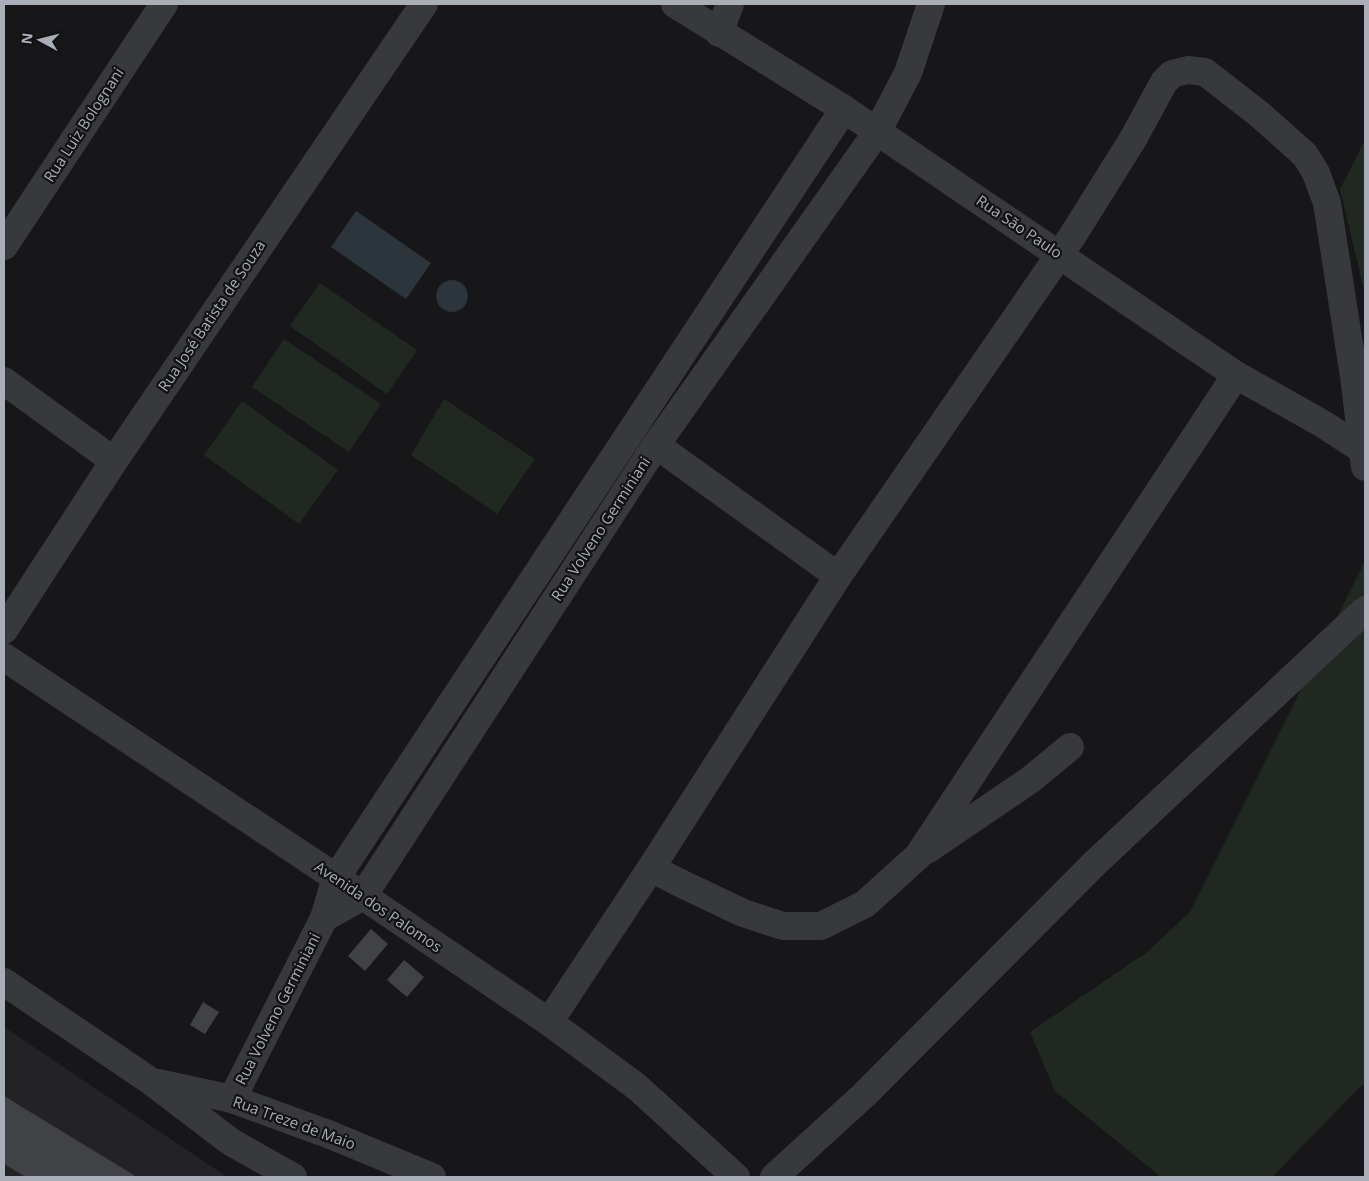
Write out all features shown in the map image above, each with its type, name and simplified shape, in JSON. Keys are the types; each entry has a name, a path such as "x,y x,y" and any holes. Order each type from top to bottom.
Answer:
{"street":[{"name":"Rua Luiz Bolognani","path":"4,246 164,4"},
{"name":"Rua José Batista de Souza","path":"4,630 114,461 424,4"},
{"name":"Rua São Paulo","path":"674,4 844,109 1236,375 1323,424 1364,458"},
{"path":"719,32 730,4"},
{"name":"Rua Volveno Germiniani","path":"324,918 364,896 656,445 877,132 908,72 931,4"},
{"path":"549,1022 651,868 838,576 1059,254 1115,169 1164,82 1172,74 1188,70 1205,72 1259,114 1305,155 1316,173 1327,203 1354,376 1364,458"},
{"name":"Rua Volveno Germiniani","path":"232,1099 324,918 336,878 844,109"},
{"path":"918,856 1236,375"},
{"path":"4,381 114,461"},
{"path":"656,445 838,576"},
{"path":"774,1177 864,1095 1095,863 1365,610"},
{"name":"Avenida dos Palomos","path":"4,658 364,896 549,1022 637,1087 736,1177"},
{"path":"651,868 744,913 783,926 821,926 865,904 918,856 1030,780 1070,747"},
{"name":"Rua Treze de Maio","path":"4,982 152,1082 231,1142 293,1177"},
{"name":"Rua Treze de Maio","path":"152,1082 232,1099 328,1134 432,1177"}],"shaded area":[{"path":"1365,140 1365,294 1340,189"},
{"path":"356,211 431,263 406,299 331,247"},
{"path":"452,280 463,285 468,296 463,307 452,312 441,307 436,296 441,285"},
{"path":"320,283 417,350 387,394 290,326"},
{"path":"284,339 381,404 349,452 252,387"},
{"path":"444,399 535,459 497,514 411,455"},
{"path":"242,401 338,470 299,524 204,455"},
{"path":"1365,561 1365,1082 1272,1177 1161,1177 1055,1091 1030,1032 1147,952 1190,912"},
{"path":"4,1027 227,1177 4,1177"}],"building":[{"path":"371,929 388,944 365,971 348,956"},
{"path":"404,960 424,977 407,997 387,980"},
{"path":"203,1002 219,1012 205,1034 190,1025"},
{"path":"4,1096 137,1177 26,1177 4,1164"}]}
